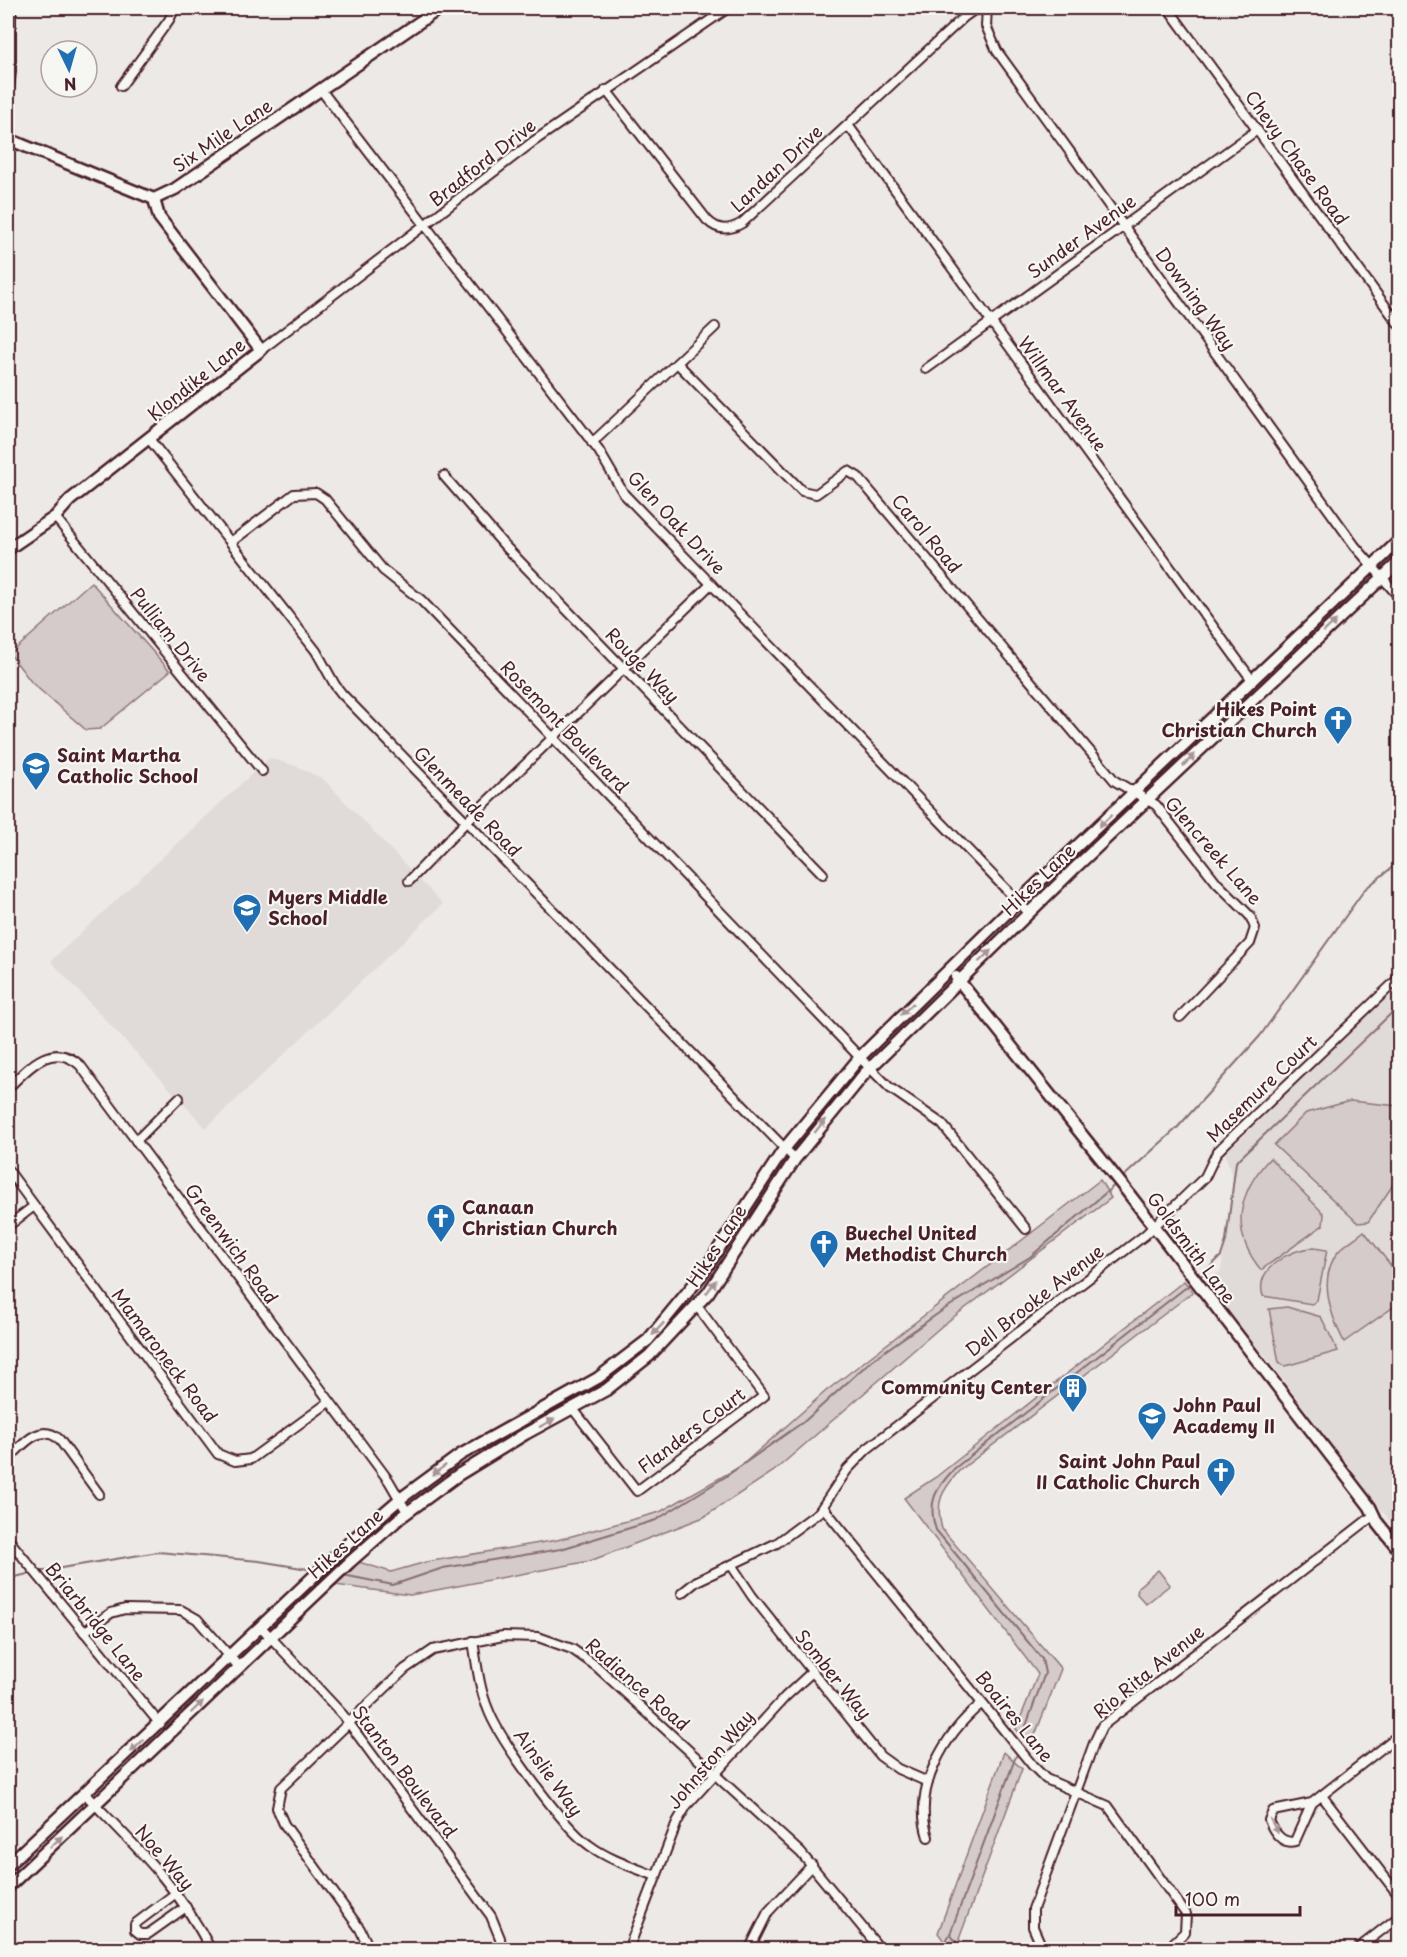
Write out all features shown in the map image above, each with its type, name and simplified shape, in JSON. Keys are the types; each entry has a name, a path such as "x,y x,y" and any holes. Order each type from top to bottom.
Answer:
{"main road":[{"name":"Six Mile Lane","path":"154,199 175,189 440,8"},
{"path":"8,139 154,199"},
{"name":"Klondike Lane","path":"8,549 55,517 70,500 150,440 261,350 159,217 154,199"},
{"name":"Hikes Lane","path":"8,1864 400,1498 460,1455 598,1378 648,1340 700,1277 784,1149 861,1056 1018,902 1400,540"},
{"name":"Hikes Lane","path":"9,1881 95,1805 350,1562 407,1512 484,1457 573,1409 628,1375 670,1336 697,1306 727,1265 795,1158 870,1068 1029,913 1400,561"},
{"name":"Goldsmith Lane","path":"950,969 1126,1190 1400,1551"}],"street":[{"path":"8,98 11,71 11,8"},
{"path":"121,86 169,20 175,8"},
{"name":"Bradford Drive","path":"261,350 534,141 728,8"},
{"name":"Landan Drive","path":"606,90 707,220 718,228 725,229 742,224 964,17 974,10 987,8"},
{"name":"Downing Way","path":"987,8 986,26 997,51 1372,566 1400,598"},
{"name":"Chevy Chase Road","path":"1168,8 1400,326"},
{"name":"Glen Oak Drive","path":"321,90 592,443 624,494 1029,913"},
{"name":"Willmar Avenue","path":"848,125 1252,680"},
{"name":"Sunder Avenue","path":"926,369 1257,130"},
{"path":"592,443 715,327"},
{"name":"Carol Road","path":"677,363 802,491 816,494 848,471 858,477 1115,781 1134,793"},
{"name":"Glenmeade Road","path":"150,440 316,651 335,685 795,1158"},
{"name":"Rouge Way","path":"444,476 504,545 823,874"},
{"name":"Rosemont Boulevard","path":"231,542 294,494 310,491 321,495 383,570 421,600 861,1056 870,1068 890,1088 942,1124 1026,1229"},
{"name":"Pulliam Drive","path":"55,517 262,771"},
{"path":"409,881 466,821 711,584"},
{"name":"Glencreek Lane","path":"1134,793 1156,806 1217,883 1250,916 1255,928 1253,938 1244,951 1180,1017"},
{"name":"Masemure Court","path":"1153,1228 1205,1177 1217,1152 1400,977"},
{"name":"Greenwich Road","path":"8,1088 40,1058 57,1054 69,1057 80,1065 400,1498 407,1512"},
{"path":"136,1141 179,1098"},
{"name":"Mamaroneck Road","path":"8,1170 212,1447 223,1457 235,1461 251,1459 329,1402"},
{"path":"8,1226 34,1206"},
{"name":"Dell Brooke Avenue","path":"682,1593 697,1581 777,1543 824,1507 847,1470 867,1449 1153,1228"},
{"name":"Flanders Court","path":"573,1409 637,1491 764,1396 697,1306"},
{"path":"8,1459 37,1434 50,1433 59,1439 99,1494"},
{"name":"Boaires Lane","path":"824,1507 981,1704 1042,1776 1102,1802 1117,1816 1184,1909 1186,1927 1181,1937 1166,1950"},
{"name":"Rio Rita Avenue","path":"1043,1950 1033,1927 1033,1909 1097,1734 1109,1719 1374,1515"},
{"name":"Briarbridge Lane","path":"8,1539 160,1724"},
{"name":"Somber Way","path":"732,1566 752,1596 880,1756 898,1769 928,1782"},
{"path":"84,1632 118,1610 172,1609 194,1617 239,1667"},
{"name":"Stanton Boulevard","path":"261,1627 349,1722 486,1909 496,1924 501,1950"},
{"name":"Radiance Road","path":"370,1950 360,1929 284,1824 277,1808 279,1793 284,1783 416,1660 433,1650 473,1641 519,1635 550,1640 572,1649 596,1666 715,1773 812,1865 881,1950"},
{"name":"Ainslie Way","path":"473,1641 483,1697 492,1720 570,1829 600,1853 656,1876"},
{"name":"Johnston Way","path":"628,1950 682,1813 715,1773 785,1697 812,1672"},
{"path":"928,1836 922,1807 928,1782 947,1740 957,1726 981,1704"},
{"path":"1312,1803 1295,1841 1286,1842 1281,1839 1271,1826 1269,1815 1278,1809 1312,1803 1400,1734"},
{"name":"Noe Way","path":"85,1794 166,1877 211,1950"},
{"path":"1322,1796 1400,1898"},
{"path":"749,1950 768,1912 812,1865"},
{"path":"176,1893 135,1924 135,1930 140,1934 148,1934 186,1907"},
{"path":"1356,1950 1400,1916"}],"shaded area":[{"path":"91,582 170,671 100,729 86,730 32,683 10,654"},
{"name":"Myers Middle School","path":"269,758 298,767 323,779 443,904 206,1128 51,961"},
{"path":"1399,986 1399,1533 1268,1360 1205,1283 1221,1271 1233,1180 1225,1153"},
{"path":"1350,1101 1399,1106 1399,1176 1368,1222 1358,1223 1274,1145 1306,1113"},
{"path":"1270,1158 1324,1214 1323,1225 1261,1270 1244,1241 1241,1226 1242,1212 1251,1184"},
{"path":"1100,1180 1111,1198 943,1325 774,1471 704,1517 590,1561 410,1595 335,1585 359,1562 391,1572 426,1562 557,1540 660,1512 741,1466 826,1391"},
{"path":"1364,1231 1399,1276 1399,1303 1344,1342 1328,1297 1328,1274 1338,1252"},
{"path":"1314,1248 1327,1250 1317,1300 1312,1304 1263,1296 1264,1277 1269,1269 1286,1256"},
{"path":"1184,1281 1193,1292 959,1471 941,1498 939,1512 942,1529 1061,1669 1031,1745 1016,1729 1038,1674 904,1498 936,1477"},
{"path":"1287,1307 1321,1317 1338,1351 1286,1366 1279,1363 1269,1309"},
{"path":"1158,1570 1170,1585 1146,1604 1137,1594 1138,1587"},
{"path":"1004,1752 1022,1769 959,1939 967,1949 950,1949 938,1933"}],"waterway":[{"path":"1122,1178 1177,1128 1260,1036 1365,889 1400,861"},
{"path":"1202,1275 1221,1256 1226,1241 1236,1162 1400,1005"},
{"path":"343,1575 393,1585 443,1568 561,1549 656,1520 725,1477 806,1420 872,1360 943,1310 1030,1257 1116,1184"},
{"path":"1022,1737 1045,1673 1042,1659 936,1530 932,1511 935,1496 942,1483 955,1468 1189,1285"},
{"path":"37,1572 158,1552 259,1561 314,1570"},
{"path":"8,1584 15,1577 32,1573"},
{"path":"962,1950 950,1934 1016,1756"},
{"path":"941,1950 950,1934"}],"place":[{"name":"Hikes Point Christian Church","path":"1338,746"},
{"name":"Saint Martha Catholic School","path":"36,792"},
{"name":"Myers Middle School","path":"247,934"},
{"name":"Canaan Christian Church","path":"441,1244"},
{"name":"Buechel United Methodist Church","path":"824,1270"},
{"name":"Community Center","path":"1073,1414"},
{"name":"John Paul Academy II","path":"1152,1442"},
{"name":"Saint John Paul II Catholic Church","path":"1221,1498"}]}
